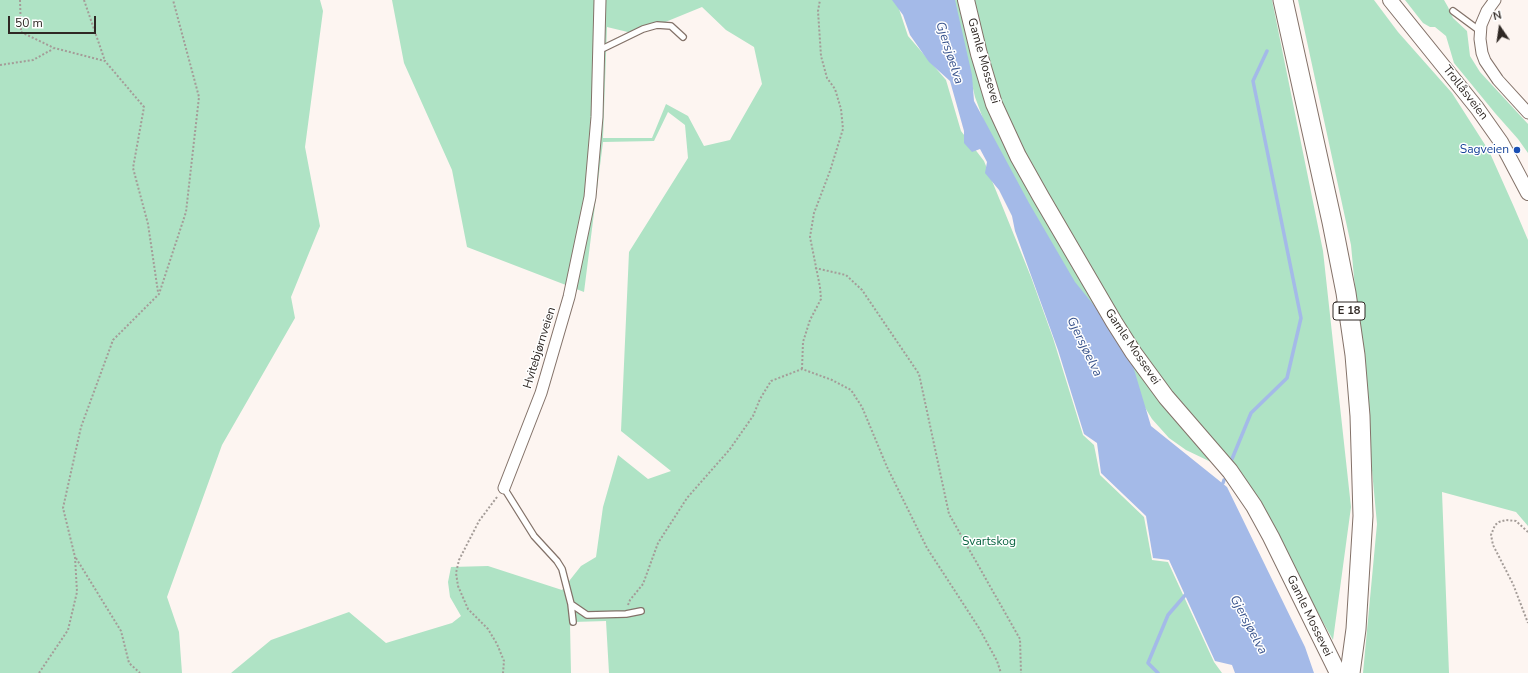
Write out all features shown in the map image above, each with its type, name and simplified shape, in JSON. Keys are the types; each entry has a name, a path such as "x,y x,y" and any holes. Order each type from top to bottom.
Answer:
{"highway":[{"name":"E 18","path":"1273,0 1322,224 1336,297 1345,358 1352,471 1350,673"},
{"name":"E 18","path":"1283,0 1334,230 1346,293 1355,355 1360,416 1363,509 1351,622 1338,673"}],"main road":[{"name":"Gamle Mossevei","path":"966,0 979,54 994,104 1018,156 1035,187 1102,302 1137,358 1166,397 1230,471 1254,506 1271,537 1338,673"}],"street":[{"name":"Hvitebjørnveien","path":"504,488 541,392 569,297 590,197 597,117 600,0"},
{"name":"Trollåsveien","path":"1390,0 1478,108 1505,149 1528,193"},
{"path":"1495,0 1483,18 1480,31 1480,44 1485,61 1498,80 1528,113"}],"lane":[{"path":"1453,11 1480,31"},
{"path":"599,49 657,25 671,26 683,37"},
{"path":"504,488 534,536 557,561 562,570 571,604 573,622"},
{"path":"571,604 587,615 626,614 641,611"}],"path":[{"path":"20,0 20,32 54,48 105,61"},
{"path":"84,0 105,61 144,107 133,168 148,224 159,294"},
{"path":"39,673 68,630 77,592 75,557 63,508 81,427 113,340 159,294 186,212 199,97 173,0"},
{"path":"802,369 803,342 810,320 821,299 810,237 814,213 830,171 843,129 841,109 835,89 826,78 821,56 818,11 820,0"},
{"path":"0,65 32,60 54,48"},
{"path":"815,268 846,275 862,290 919,374 949,514 1020,639 1021,673"},
{"path":"626,614 630,600 642,584 658,543 687,498 730,449 753,416 760,399 772,381 802,369 832,380 851,390 862,407 886,467 927,548 979,628 997,661 1001,673"},
{"path":"503,673 504,661 497,644 488,629 468,608 458,586 456,573 459,560 478,521 504,488"},
{"path":"1528,532 1516,521 1506,520 1499,522 1495,526 1491,535 1493,545 1512,584 1528,623"},
{"path":"75,557 121,631 129,663 140,673"}],"green space":[{"path":"0,0 320,0 323,11 305,147 320,226 291,297 295,318 222,445 167,597 179,632 182,673 0,673"},
{"name":"Svartskog","path":"392,0 896,0 908,36 946,80 961,131 984,161 1031,277 1053,338 1083,435 1094,445 1100,475 1144,517 1152,560 1168,562 1214,662 1222,673 609,673 606,621 573,622 570,624 571,673 231,673 271,640 349,612 386,643 452,623 461,616 450,597 448,582 451,567 488,566 562,590 581,566 596,557 603,507 618,455 648,479 671,471 621,431 629,252 688,158 685,125 668,112 654,141 603,142 584,292 467,247 452,170 404,63","holes":["702,7 726,30 754,47 762,84 730,140 704,146 688,116 666,104 652,138 603,138 607,27 636,34"]},
{"path":"952,0 1272,0 1323,251 1351,507 1333,640 1260,509 1211,462 1186,450 1169,438 1152,419 1045,244 989,135 975,97"},
{"path":"1298,0 1374,0 1398,32 1452,93 1489,151 1528,240 1528,526 1516,512 1442,492 1449,673 1363,673 1377,524 1351,245"},
{"path":"1405,0 1444,0 1453,18 1467,31 1470,56 1480,72 1528,124 1528,153 1454,63 1446,36 1435,27 1430,27 1423,23"}],"water":[{"name":"Gjersjøelva","path":"892,0 955,0 972,75 974,101 1029,203 1075,282 1127,346 1151,426 1227,487 1305,647 1314,673 1235,673 1232,665 1215,661 1169,560 1153,558 1146,516 1101,473 1097,443 1084,434 1058,350 1015,231 1012,216 999,190 985,173 987,162 980,149 972,152 964,143 964,131 950,81 929,62 910,35 903,15"}],"waterway":[{"path":"1232,459 1251,413 1287,378 1301,318 1253,81 1267,51"},
{"path":"1158,673 1148,663 1168,615 1187,593"}],"place":[{"name":"Sagveien","path":"1517,150"}]}
